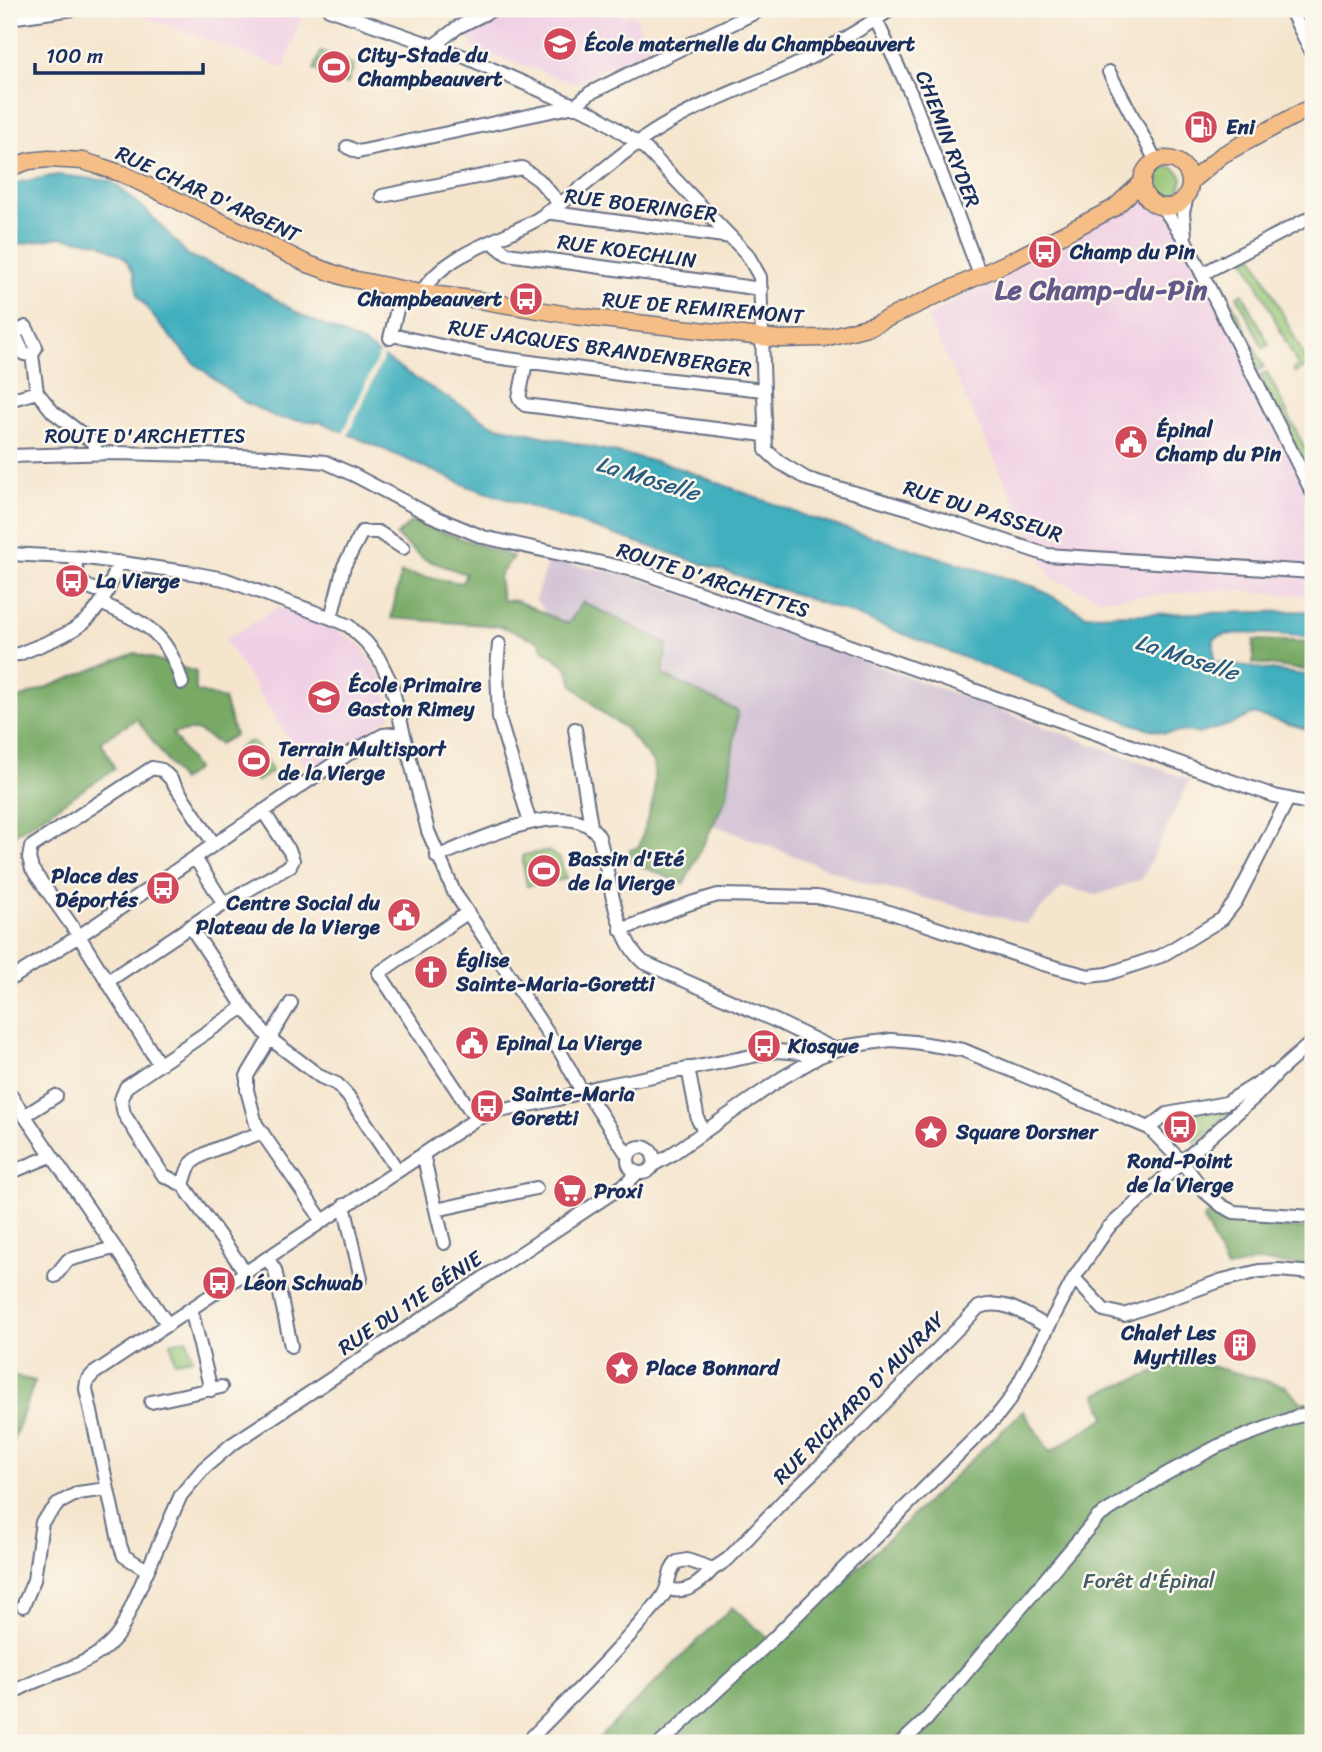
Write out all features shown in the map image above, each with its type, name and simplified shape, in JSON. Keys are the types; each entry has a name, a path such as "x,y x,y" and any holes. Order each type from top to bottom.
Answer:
{"main road":[{"path":"1222,155 1178,162 1167,159 1156,161 1148,166 1142,182 1145,193 1156,203 1171,206 1180,202 1189,187 1222,155 1313,106"},
{"name":"RUE CHAR D'ARGENT","path":"9,167 29,161 66,159 83,161 123,174 308,264 347,278"},
{"path":"1178,162 1187,171 1189,187"},
{"name":"RUE DE REMIREMONT","path":"347,278 421,293 575,316 762,338 804,340 871,326 1114,208 1142,182"},
{"name":"RUE DE REMIREMONT","path":"1114,208 1156,203"}],"street":[{"path":"9,18 74,9"},
{"path":"329,9 465,57 596,116 638,143 732,237 754,264 760,277 761,289"},
{"path":"433,46 458,27 494,9"},
{"path":"347,147 358,152 575,106 590,93 762,9"},
{"path":"421,293 438,271 472,250 514,232 546,212 661,127 804,61 892,9"},
{"path":"1290,9 1313,55"},
{"name":"CHEMIN RYDER","path":"876,20 911,94 980,275"},
{"path":"1109,72 1156,161"},
{"path":"382,195 522,168 538,180 559,203"},
{"path":"1185,240 1183,212 1189,187"},
{"path":"1156,203 1185,240 1313,494"},
{"name":"RUE BOERINGER","path":"546,212 732,237"},
{"path":"1202,274 1313,216"},
{"name":"RUE KOECHLIN","path":"492,242 507,254 761,289"},
{"name":"RUE JACQUES BRANDENBERGER","path":"402,289 391,336 526,362 763,390"},
{"name":"RUE DU PASSEUR","path":"761,289 766,450 779,462 807,479 911,509 1047,555 1313,572"},
{"path":"11,334 24,354 32,355 37,392 53,412 94,443 96,453"},
{"path":"526,362 519,398 525,405 764,435"},
{"path":"9,400 37,392"},
{"name":"ROUTE D'ARCHETTES","path":"9,456 96,453 272,457 324,462 430,515 483,537 638,570 1189,766 1288,799 1313,804"},
{"path":"331,618 345,566 362,532 378,532 403,548"},
{"path":"9,554 118,562 224,579 349,626 378,657 392,686 428,831 437,857 467,913 561,1053 580,1088 619,1139 626,1141 632,1160 647,1172 704,1130 812,1060 834,1049 891,1040 963,1049 1149,1128 1182,1162 1204,1191 1234,1212 1313,1217"},
{"path":"75,558 76,577 83,585 96,590 110,584"},
{"path":"9,655 19,654 82,627 101,603 118,562"},
{"path":"101,603 142,622 163,640 175,659 182,683"},
{"path":"499,644 496,669 499,718 530,823"},
{"path":"575,729 591,826 599,837 621,930 632,953 643,962 834,1049"},
{"path":"9,980 79,936 348,754 383,735 403,733"},
{"path":"159,1064 79,936 32,869 29,858 31,847 152,768 162,770 170,778 214,844"},
{"path":"621,930 718,895 817,897 880,909 1043,964 1089,976 1107,974 1161,956 1222,919 1236,901 1288,799"},
{"path":"108,981 190,926 290,866 293,860 290,852 263,811"},
{"path":"437,857 483,838 549,819 576,821 591,826"},
{"path":"195,858 225,904"},
{"path":"467,913 379,973 475,1119"},
{"path":"190,926 244,1007 269,1038 321,1077 337,1084 398,1171"},
{"path":"291,1003 247,1076 247,1090 256,1124 322,1220"},
{"path":"244,1007 126,1087 121,1099 124,1114 163,1175 183,1185 246,1273"},
{"path":"662,1743 773,1639 997,1416 1011,1398 1074,1278 1108,1228 1257,1095 1313,1041"},
{"path":"147,1570 124,1556 86,1389 87,1381 93,1374 475,1119 688,1068 776,1051 801,1053 812,1060"},
{"path":"688,1068 698,1121 704,1130"},
{"path":"1149,1128 1167,1114 1211,1108 1226,1103 1259,1080 1278,1072"},
{"path":"9,1093 168,1325"},
{"path":"24,1116 56,1096"},
{"path":"183,1185 190,1165 213,1150 262,1132"},
{"path":"632,1160 640,1147 649,1150 681,1146"},
{"path":"649,1150 654,1159 653,1165"},
{"path":"423,1154 444,1243"},
{"path":"9,1173 51,1156"},
{"name":"RUE DU 11E GÉNIE","path":"9,1695 102,1653 114,1642 181,1495 204,1468 231,1445 610,1193 632,1160"},
{"path":"436,1210 536,1188"},
{"path":"344,1205 361,1278"},
{"path":"55,1276 68,1260 114,1248"},
{"path":"267,1258 275,1270 290,1346"},
{"path":"1074,1278 1104,1310 1124,1315 1250,1273 1279,1269 1313,1273"},
{"name":"RUE RICHARD D'AUVRAY","path":"669,1589 676,1592 695,1587 728,1559 979,1307 992,1303 1005,1304 1048,1326"},
{"path":"151,1402 216,1389 191,1309"},
{"path":"901,1743 926,1720 1098,1517 1164,1475 1218,1446 1298,1416 1313,1414"},
{"path":"23,1606 34,1580 42,1522 59,1503 78,1493 107,1489"},
{"path":"531,1738 614,1654 669,1589 668,1574 677,1562 687,1560 713,1569"}],"shaded area":[{"path":"148,9 304,9 284,68 144,17"},
{"name":"École maternelle du Champbeauvert","path":"512,9 618,9 623,17 634,13 649,47 641,54 574,83 472,48 469,33"},
{"path":"1165,182 1313,464 1313,596 1220,590 1103,599 1051,578 927,317"},
{"path":"548,561 627,574 1190,780 1142,879 1097,895 1063,887 1026,924 862,882 714,825 535,599"},
{"name":"École Primaire Gaston Rimey","path":"278,607 328,625 361,646 383,679 391,716 309,771 225,640"}],"green space":[{"name":"City-Stade du Champbeauvert","path":"321,51 354,65 347,84 314,70"},
{"path":"1168,167 1178,171 1182,181 1178,191 1168,195 1158,191 1154,181 1158,171"},
{"path":"1253,255 1309,366 1295,373 1293,369 1298,366 1245,259"},
{"path":"1217,273 1264,367 1257,370 1210,277"},
{"path":"1243,293 1269,345 1263,348 1237,296"},
{"path":"1267,372 1312,463 1306,466 1260,376"},
{"path":"412,521 513,557 499,576 502,600 517,601 568,624 583,602 667,643 663,675 738,711 727,796 684,884 631,862 630,850 639,847 654,797 654,764 625,728 606,716 573,685 567,667 544,650 539,641 500,626 391,618 401,573 462,583 466,574 424,559 396,536"},
{"path":"1254,640 1313,642 1313,671 1253,663"},
{"path":"135,653 196,672 196,691 224,699 235,735 219,744 197,730 172,733 196,769 181,781 137,719 101,741 115,769 14,835 9,858 9,702"},
{"name":"Terrain Multisport de la Vierge","path":"248,742 253,742 271,768 271,772 257,781 237,755 237,750"},
{"name":"Bassin d'Eté de la Vierge","path":"548,851 560,859 566,879 527,886 523,855"},
{"path":"1248,1095 1195,1142 1175,1117 1214,1110"},
{"path":"1212,1210 1249,1223 1313,1229 1313,1267 1257,1261 1227,1269 1203,1219"},
{"path":"187,1339 192,1358 175,1362 171,1343"},
{"path":"9,1342 13,1376 35,1381 9,1452"},
{"name":"Forêt d'Épinal","path":"1188,1360 1285,1386 1301,1402 1313,1402 1313,1743 594,1743 732,1607 776,1645 1023,1411 1050,1452 1106,1417 1096,1394"}],"water":[{"name":"La Moselle","path":"57,175 111,181 146,210 188,255 232,273 303,316 364,344 493,425 671,465 808,517 1035,587 1086,615 1313,611 1313,637 1246,633 1222,636 1214,639 1214,662 1313,676 1313,731 1253,714 1232,724 1198,734 1191,731 1165,733 1136,725 845,611 470,487 321,422 278,418 244,402 194,363 138,296 134,273 125,258 99,243 60,237 9,246 9,184"}],"pier":[{"path":"381,351 385,354 347,437 342,435"}],"place":[{"name":"École maternelle du Champbeauvert","path":"560,44"},
{"name":"City-Stade du Champbeauvert","path":"334,67"},
{"name":"Eni","path":"1201,127"},
{"name":"Champ du Pin","path":"1045,252"},
{"name":"Champbeauvert","path":"526,299"},
{"name":"Épinal Champ du Pin","path":"1131,442"},
{"name":"La Vierge","path":"72,581"},
{"name":"École Primaire Gaston Rimey","path":"324,697"},
{"name":"Terrain Multisport de la Vierge","path":"254,761"},
{"name":"Bassin d'Eté de la Vierge","path":"544,871"},
{"name":"Place des Déportés","path":"163,888"},
{"name":"Centre Social du Plateau de la Vierge","path":"404,915"},
{"name":"Église Sainte-Maria-Goretti","path":"431,972"},
{"name":"Epinal La Vierge","path":"472,1043"},
{"name":"Kiosque","path":"764,1046"},
{"name":"Sainte-Maria Goretti","path":"487,1106"},
{"name":"Rond-Point de la Vierge","path":"1180,1127"},
{"name":"Square Dorsner","path":"931,1132"},
{"name":"Proxi","path":"570,1191"},
{"name":"Léon Schwab","path":"219,1283"},
{"name":"Chalet Les Myrtilles","path":"1240,1345"},
{"name":"Place Bonnard","path":"622,1368"}],"district":[{"name":"Le Champ-du-Pin","path":"1101,289"}]}
